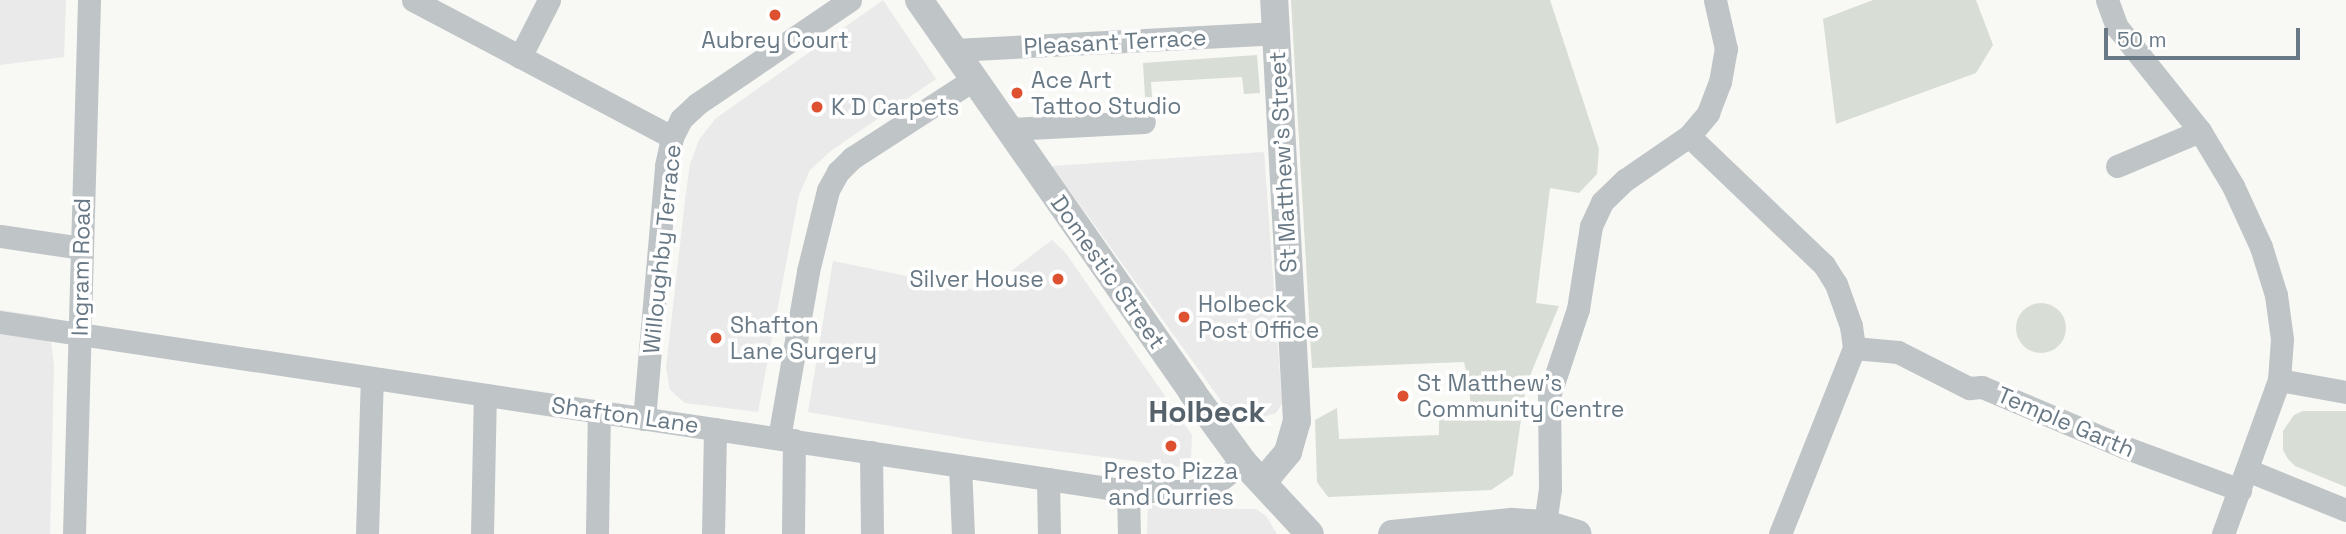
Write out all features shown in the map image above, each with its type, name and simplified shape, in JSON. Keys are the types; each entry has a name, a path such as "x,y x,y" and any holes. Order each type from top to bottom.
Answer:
{"street":[{"name":"Ingram Road","path":"74,534 89,0"},
{"path":"414,0 672,137"},
{"path":"520,57 549,0"},
{"name":"Willoughby Terrace","path":"644,419 666,166 672,137 681,119 697,104 850,0"},
{"name":"Domestic Street","path":"919,0 1116,286 1253,472 1310,534"},
{"name":"St Matthew's Street","path":"1253,472 1288,453 1297,421 1274,0"},
{"path":"1545,524 1550,489 1549,396 1578,309 1591,226 1602,202 1625,180 1689,136 1708,113 1720,82 1726,49 1715,0"},
{"path":"2107,0 2117,27 2200,131 2233,186 2262,247 2276,295 2282,339 2279,380 2223,534"},
{"name":"Pleasant Terrace","path":"954,50 1275,33"},
{"path":"793,534 786,439 808,271 833,181 852,158 974,79"},
{"path":"1010,129 1144,122"},
{"path":"2117,166 2200,131"},
{"path":"1689,136 1824,265 1845,305 1854,348 1780,534"},
{"path":"0,236 81,248"},
{"name":"Shafton Lane","path":"0,322 1128,491 1192,491 1253,472"},
{"name":"Temple Garth","path":"1854,348 1898,352 1969,388 1982,387 2124,447 2346,510"},
{"path":"367,534 372,378"},
{"path":"2279,380 2346,392"},
{"path":"482,534 485,395"},
{"path":"597,534 599,412"},
{"path":"713,534 715,429"},
{"path":"872,452 872,534"},
{"path":"960,466 963,534"},
{"path":"1048,479 1049,534"},
{"path":"1128,491 1129,534"},
{"path":"1392,534 1511,522 1545,524 1577,534"}],"shaded area":[{"path":"0,0 66,0 64,57 0,65"},
{"path":"883,0 936,79 832,150 810,170 799,195 758,412 685,403 670,390 666,368 690,164 699,140 715,119"},
{"path":"1291,0 1550,0 1599,149 1597,174 1579,193 1550,188 1536,303 1559,306 1526,385 1513,475 1491,490 1328,497 1317,482 1315,420 1337,408 1339,439 1439,435 1439,416 1471,414 1469,383 1464,362 1312,368"},
{"path":"1873,0 1976,0 1993,45 1976,73 1836,124 1823,19"},
{"path":"1257,55 1260,93 1244,94 1242,77 1151,82 1152,97 1145,97 1143,63"},
{"path":"1264,152 1282,404 1276,413 1256,419 1242,417 1227,409 1052,166"},
{"path":"1052,240 1065,252 1192,435 1191,458 1181,467 980,441 808,412 833,261 980,291 988,277 998,281"},
{"path":"2041,303 2058,311 2066,328 2058,345 2041,353 2024,345 2016,328 2024,311"},
{"path":"0,310 48,317 54,366 50,534 0,534"},
{"path":"2303,411 2346,411 2346,487 2295,466 2288,459 2283,450 2283,431 2294,415"},
{"path":"1148,504 1169,509 1256,509 1266,516 1277,534 1147,534"}],"place":[{"name":"Aubrey Court","path":"775,15"},
{"name":"Ace Art Tattoo Studio","path":"1017,93"},
{"name":"K D Carpets","path":"817,107"},
{"name":"Silver House","path":"1058,279"},
{"name":"Holbeck Post Office","path":"1184,317"},
{"name":"Shafton Lane Surgery","path":"716,338"},
{"name":"St Matthew's Community Centre","path":"1403,396"},
{"name":"Presto Pizza and Curries","path":"1171,446"}],"district":[{"name":"Holbeck","path":"1207,412"}]}
